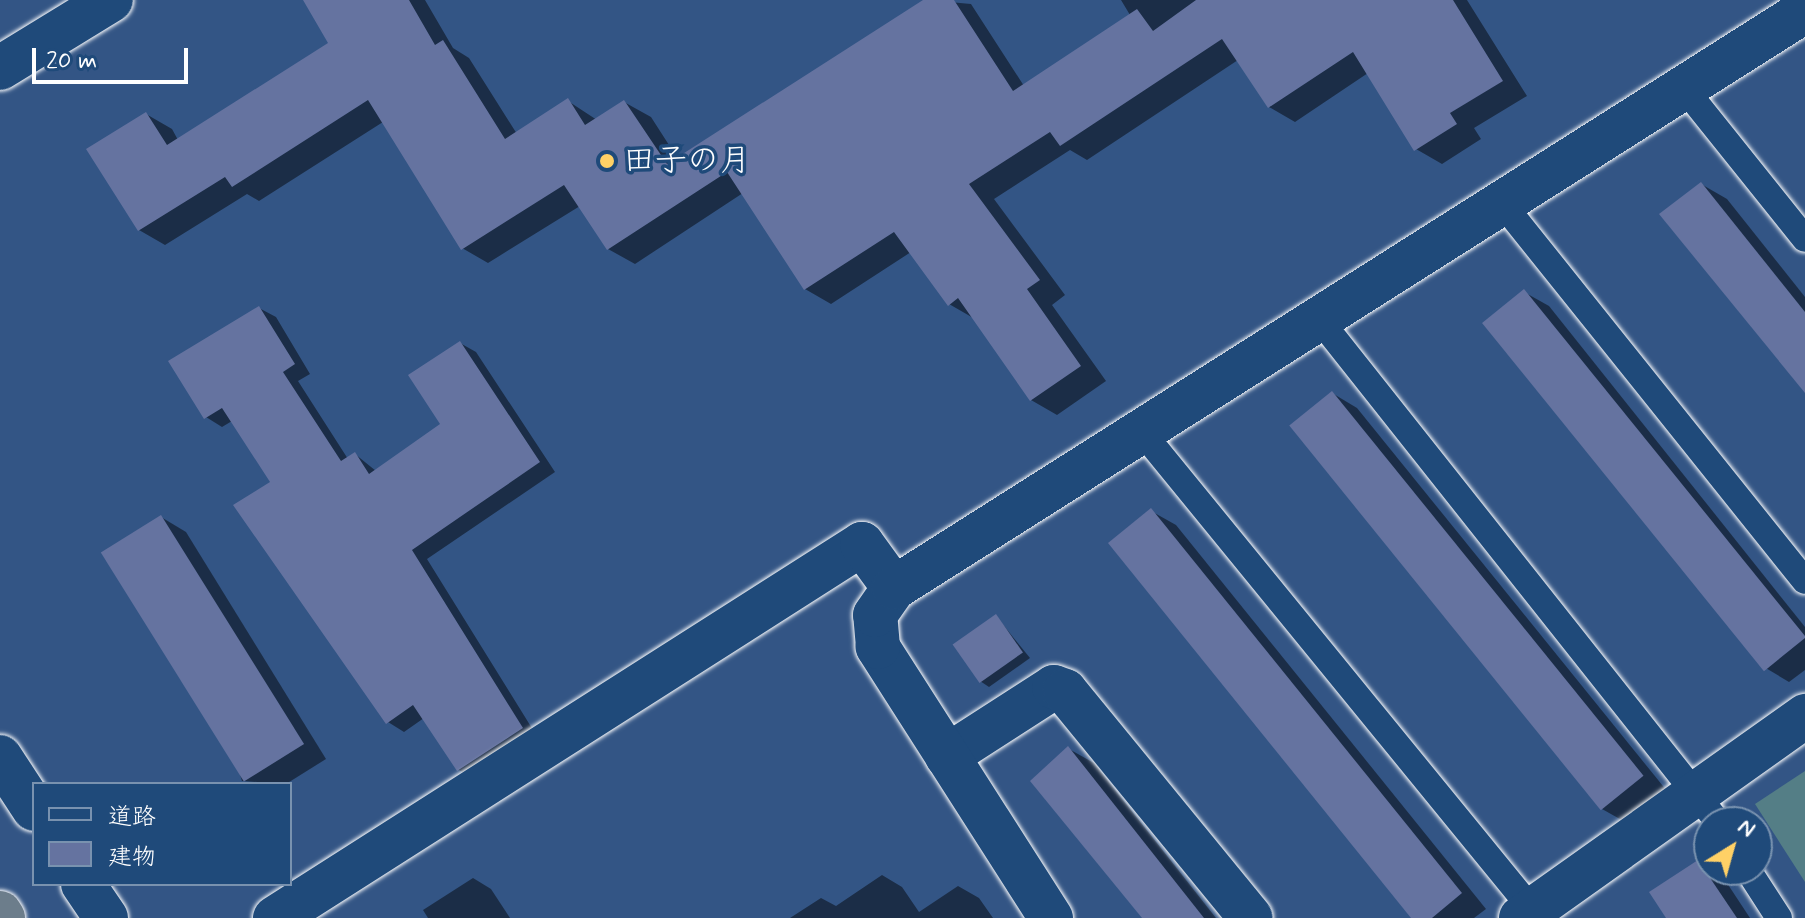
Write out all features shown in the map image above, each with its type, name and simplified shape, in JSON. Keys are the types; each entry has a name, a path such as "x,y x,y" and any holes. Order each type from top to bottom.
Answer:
{"street":[{"path":"0,68 111,0"},
{"path":"1051,918 878,647 875,615 894,588 1805,11"},
{"path":"275,918 862,544 894,588"},
{"path":"947,756 1054,687 1065,691 1251,918"},
{"path":"1709,806 1805,716"},
{"path":"0,757 32,806"},
{"path":"1531,915 1693,816"},
{"path":"84,886 106,918"}],"lane":[{"path":"1684,88 1805,239"},
{"path":"1502,203 1805,581"},
{"path":"1319,319 1707,806"},
{"path":"1142,432 1531,915"},
{"path":"1758,886 1779,918"}],"green space":[{"path":"1805,771 1805,882 1773,832 1773,806 1755,804"}],"building":[{"path":"303,0 409,0 435,45 443,40 505,139 568,98 585,125 624,100 667,164 923,0 954,0 1013,91 1137,9 1153,31 1196,0 1453,0 1503,81 1450,113 1457,124 1414,151 1353,52 1268,108 1222,39 1060,146 1050,132 969,184 1040,280 1027,289 1081,366 1030,401 958,298 948,306 894,232 804,290 727,172 607,250 564,185 461,250 368,100 232,187 225,177 138,231 86,149 146,112 167,145 328,43"},
{"path":"1701,182 1805,312 1805,393 1659,214"},
{"path":"1524,289 1805,636 1764,671 1482,323"},
{"path":"259,306 295,364 283,372 341,461 355,452 369,474 440,424 408,375 460,341 540,462 412,550 523,728 457,771 413,705 386,724 233,505 270,482 222,408 204,419 168,361"},
{"path":"1332,391 1644,776 1601,810 1289,426"},
{"path":"1151,508 1462,893 1432,918 1411,918 1108,543"},
{"path":"161,515 304,744 244,782 101,553"},
{"path":"996,614 1023,653 980,683 953,644"},
{"path":"1068,746 1204,918 1142,918 1030,781"},
{"path":"1693,863 1693,886 1715,886 1737,918 1666,918 1649,892"}],"place":[{"name":"田子の月","path":"607,161"}]}
